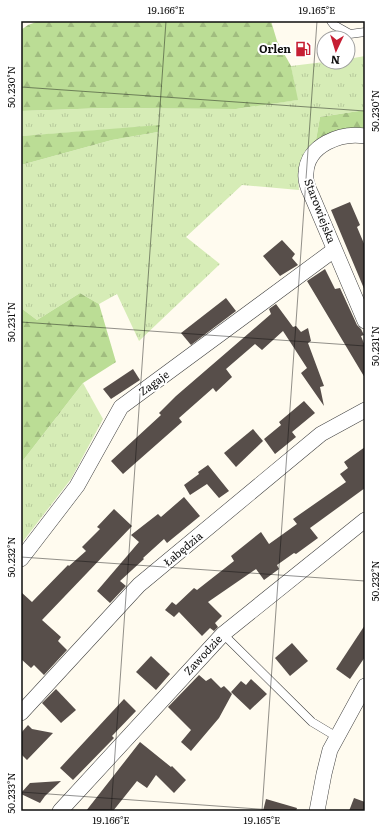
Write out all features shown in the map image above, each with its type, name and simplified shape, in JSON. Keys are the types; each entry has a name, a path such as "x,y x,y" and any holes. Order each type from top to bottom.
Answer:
{"street":[{"name":"Starowiejska","path":"365,136 343,137 331,140 322,145 315,151 307,166 306,174 308,186 365,321"},
{"name":"Zagaje","path":"21,559 78,486 121,407 334,250"},
{"name":"Łabędzia","path":"21,712 139,585 321,434 365,410"},
{"name":"Zawodzie","path":"60,811 223,634 365,520"},
{"path":"317,811 330,750 365,686"}],"lane":[{"path":"331,21 334,25 350,34 365,32"},
{"path":"223,634 312,722 337,737"}],"green space":[{"path":"39,21 271,21 277,41 291,66 298,100 236,109 105,108 21,111 21,30 28,25"},
{"path":"365,56 365,110 320,117 316,140 303,159 298,175 299,190 242,185 186,237 220,264 139,341 117,294 99,304 80,293 37,320 21,308 21,165 112,140 158,132 159,126 21,136 21,111 105,108 236,109 297,100 291,66 316,63 316,70 356,70 356,58"},
{"path":"365,110 365,128 339,130 316,140 320,117"},
{"path":"160,125 158,132 112,140 21,165 21,136"},
{"path":"80,293 99,304 116,362 83,383 21,463 21,308 37,320"},
{"path":"83,383 103,419 71,479 21,544 21,463"}],"building":[{"path":"350,202 360,225 357,227 365,246 365,291 331,210"},
{"path":"282,240 295,254 292,258 298,265 280,276 263,256"},
{"path":"325,269 335,289 340,288 357,325 364,335 361,336 365,346 365,378 307,281"},
{"path":"226,298 236,311 191,345 181,333"},
{"path":"276,304 293,327 296,326 301,332 308,328 311,341 308,343 324,386 320,387 324,406 301,373 307,368 283,331 262,350 255,344 226,369 232,377 216,392 213,388 179,418 182,422 123,474 111,461 161,415 159,413 176,396 271,314 269,309"},
{"path":"133,369 140,380 111,399 103,389"},
{"path":"304,401 315,413 292,432 296,437 275,454 264,439 281,425 279,422"},
{"path":"253,429 263,441 236,467 224,453"},
{"path":"365,447 365,488 310,528 318,538 296,554 294,553 277,565 279,569 264,580 256,569 208,602 222,616 215,623 218,627 214,631 210,628 202,636 179,612 174,617 165,610 172,602 176,605 194,588 197,590 234,561 231,556 261,532 269,544 297,524 293,519 346,482 340,474 348,468 344,462"},
{"path":"208,465 229,491 219,498 207,484 190,495 184,485"},
{"path":"184,497 200,516 167,543 164,539 143,558 144,559 120,581 126,586 110,603 97,591 139,542 131,535 158,514 161,517"},
{"path":"114,509 132,526 42,620 61,637 58,641 67,650 44,675 34,665 31,668 21,659 21,592 32,602 68,565 69,566 86,551 82,547 100,529 97,527"},
{"path":"365,625 365,657 350,679 336,669"},
{"path":"292,643 308,661 290,676 275,658"},
{"path":"151,656 170,674 156,690 136,672"},
{"path":"199,675 206,681 211,678 221,688 224,686 232,694 219,718 191,751 181,742 191,730 168,707"},
{"path":"251,679 267,694 250,710 231,692 241,681 246,685"},
{"path":"56,689 76,710 61,723 42,703"},
{"path":"124,699 136,711 112,736 114,738 73,780 60,768"},
{"path":"28,725 32,729 53,733 27,760 21,754 21,733"},
{"path":"140,742 171,767 172,766 186,780 174,793 156,775 147,788 137,781 113,811 86,811"},
{"path":"61,781 45,796 40,803 21,794 30,783"},
{"path":"354,798 365,802 365,811 349,811"},
{"path":"266,799 297,808 296,811 263,811"}],"place":[{"name":"Orlen","path":"303,49"}]}
